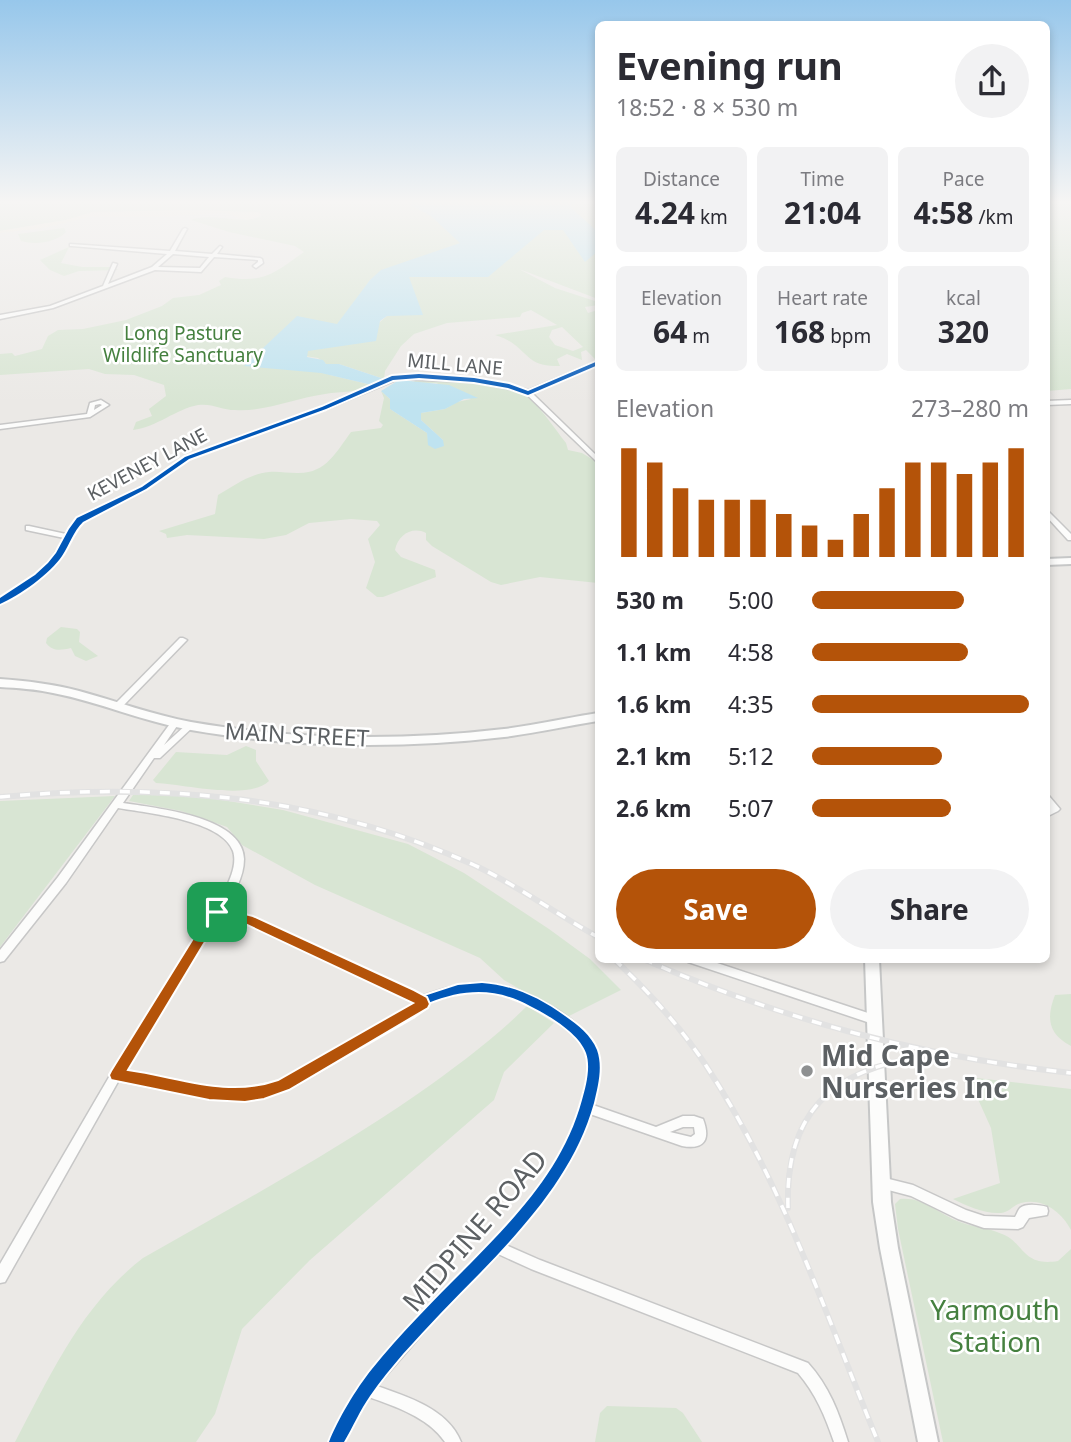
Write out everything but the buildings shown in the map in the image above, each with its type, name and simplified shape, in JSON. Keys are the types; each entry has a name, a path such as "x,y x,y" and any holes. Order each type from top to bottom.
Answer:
{"main road":[{"path":"1050,562 1071,561"},
{"name":"MAIN STREET","path":"0,683 60,689 190,726 295,737 389,739 503,733 595,718"},
{"path":"872,963 881,1183 889,1248 928,1442"}],"street":[{"path":"105,285 113,269"},
{"path":"0,317 51,307 150,269"},
{"path":"173,269 202,269"},
{"path":"528,393 595,364"},
{"path":"588,368 595,371"},
{"name":"MILL LANE","path":"379,383 410,376 474,380 509,386 528,393 595,457"},
{"name":"KEVENEY LANE","path":"0,602 48,569 76,524 88,514 144,488 187,458 324,408 379,383"},
{"path":"1050,403 1071,402"},
{"path":"0,427 90,415"},
{"path":"1050,515 1071,538"},
{"path":"29,528 68,537"},
{"path":"118,706 183,640"},
{"path":"0,958 62,880 175,723"},
{"path":"148,764 190,726"},
{"path":"0,1277 117,1075 232,889 238,873 239,857 231,839 216,829 191,820 117,805"},
{"path":"217,912 249,920 422,1001"},
{"path":"704,963 873,1019"},
{"name":"MIDPINE ROAD","path":"117,1075 209,1094 236,1096 264,1092 284,1085 409,1014 423,1004 422,1001 442,993 486,985 520,995 546,1009 569,1026 590,1047 593,1068 587,1108 560,1170 497,1247 418,1328 366,1388 335,1442"},
{"path":"587,1108 657,1132"},
{"path":"881,1183 914,1191 963,1215 984,1222 1019,1228 1024,1212 1042,1211"},
{"path":"497,1247 536,1265 803,1368 814,1379 830,1406 841,1442"},
{"path":"366,1388 429,1418 443,1427 454,1442"}],"green space":[{"name":"Long Pasture Wildlife Sanctuary","path":"278,269 391,269 370,280 366,286 371,287 375,319 279,336 330,375 372,385 355,391 314,396 258,409 230,410 198,405 133,430 136,422 152,416 149,409 166,396 164,385 134,375 105,374 89,369 0,375 0,354 12,353 15,356 42,349 48,336 58,330 83,329 126,320 162,306 173,298 199,295 221,285 219,281 225,277 250,279"},
{"path":"442,269 520,269 555,288 595,301 595,305 585,307 588,313 595,311 595,359 586,350 581,352 582,360 567,354 557,359 560,366 548,366 532,360 514,344 495,335 557,325 531,310 522,313 520,317 447,323 414,334 401,346 385,371 384,379 305,356 290,340 373,328 395,309 388,281","holes":["562,327 583,347 573,351 555,345 549,337 552,330"]},
{"path":"520,269 595,269 595,298"},
{"path":"1050,269 1071,269 1071,389 1050,391"},
{"path":"50,270 118,270 79,271 64,276"},
{"path":"416,380 443,380 476,383 522,394 541,410 566,443 568,450 582,453 595,461 595,583 540,577 501,585 491,582 432,546 426,540 426,533 411,531 402,536 395,550 401,557 435,570 436,577 377,597 366,588 375,562 368,539 380,525 377,521 351,519 309,523 286,535 264,539 187,535 167,538 166,534 159,531 215,514 218,495 255,475 307,472 323,466 351,432 381,428 383,425 379,421 384,398 381,391 390,399 390,409 427,433 429,445 443,440 420,419 421,413 445,409 457,402 471,399 436,383 412,383"},
{"path":"61,627 77,629 80,632 79,642 98,656 86,661 75,656 71,648 51,648 46,643 47,638"},
{"path":"246,746 256,750 256,761 269,781 260,787 247,790 216,790 156,783 153,780 176,752 227,755"},
{"path":"135,792 185,794 283,810 408,844 464,873 549,929 590,959 621,990 567,1017 504,980 480,958 315,885 242,845 227,827 181,811 129,801"},
{"path":"115,796 0,947 0,801"},
{"path":"1071,994 1071,1046 1053,1031 1050,1011 1055,995"},
{"path":"527,1006 554,1023 504,1072 494,1100 310,1260 242,1329 215,1414 196,1442 15,1442 55,1367 85,1319 121,1277 143,1258 386,1115 475,1052"},
{"name":"Yarmouth Station","path":"968,1077 1071,1089 1071,1230 1057,1212 1044,1204 1021,1203 1004,1212 995,1213 976,1209 953,1199 1000,1183 991,1128"},
{"name":"Yarmouth Station","path":"900,1199 922,1202 955,1220 1002,1234 1037,1260 1058,1261 1071,1249 1071,1442 943,1442 898,1229 895,1204"},
{"path":"607,1406 676,1408 683,1413 702,1442 595,1442 600,1413"}],"water":[{"path":"497,269 488,277 409,277 423,315 387,316 380,321 376,341 308,351 307,357 323,360 326,364 339,364 384,379 372,385 321,373 244,366 297,316 337,324 370,280 381,270"},
{"path":"399,380 449,385 478,398 464,399 445,409 421,413 421,420 443,440 444,446 435,449 428,445 427,433 390,409 390,399 381,391"}],"railway":[{"path":"0,797 122,792 182,794 300,809 358,823 474,865 506,881 595,935"},
{"path":"618,963 685,1036 732,1108 757,1154 800,1248 878,1442"},
{"path":"652,963 748,1000 852,1032 960,1057 1071,1073"},
{"path":"788,1208 789,1175 795,1146 805,1122 820,1102 839,1085 862,1072 922,1057"}],"cycle path":[{"path":"0,602 51,565 80,520 144,488 187,458 324,408 392,378 419,376 474,380 509,386 528,393 595,364"},
{"path":"116,1075 200,1091 262,1091 284,1085 409,1014 423,1004 422,1001 458,990 482,987 519,995 548,1010 578,1032 590,1048 593,1063 591,1090 584,1117 561,1165 530,1209 377,1374 336,1442"}],"place":[{"name":"Mid Cape Nurseries Inc","path":"807,1071"}],"route":[{"path":"217,912 249,920 409,994 423,1004 284,1085 264,1092 228,1096 209,1094 117,1075 217,912"}]}
